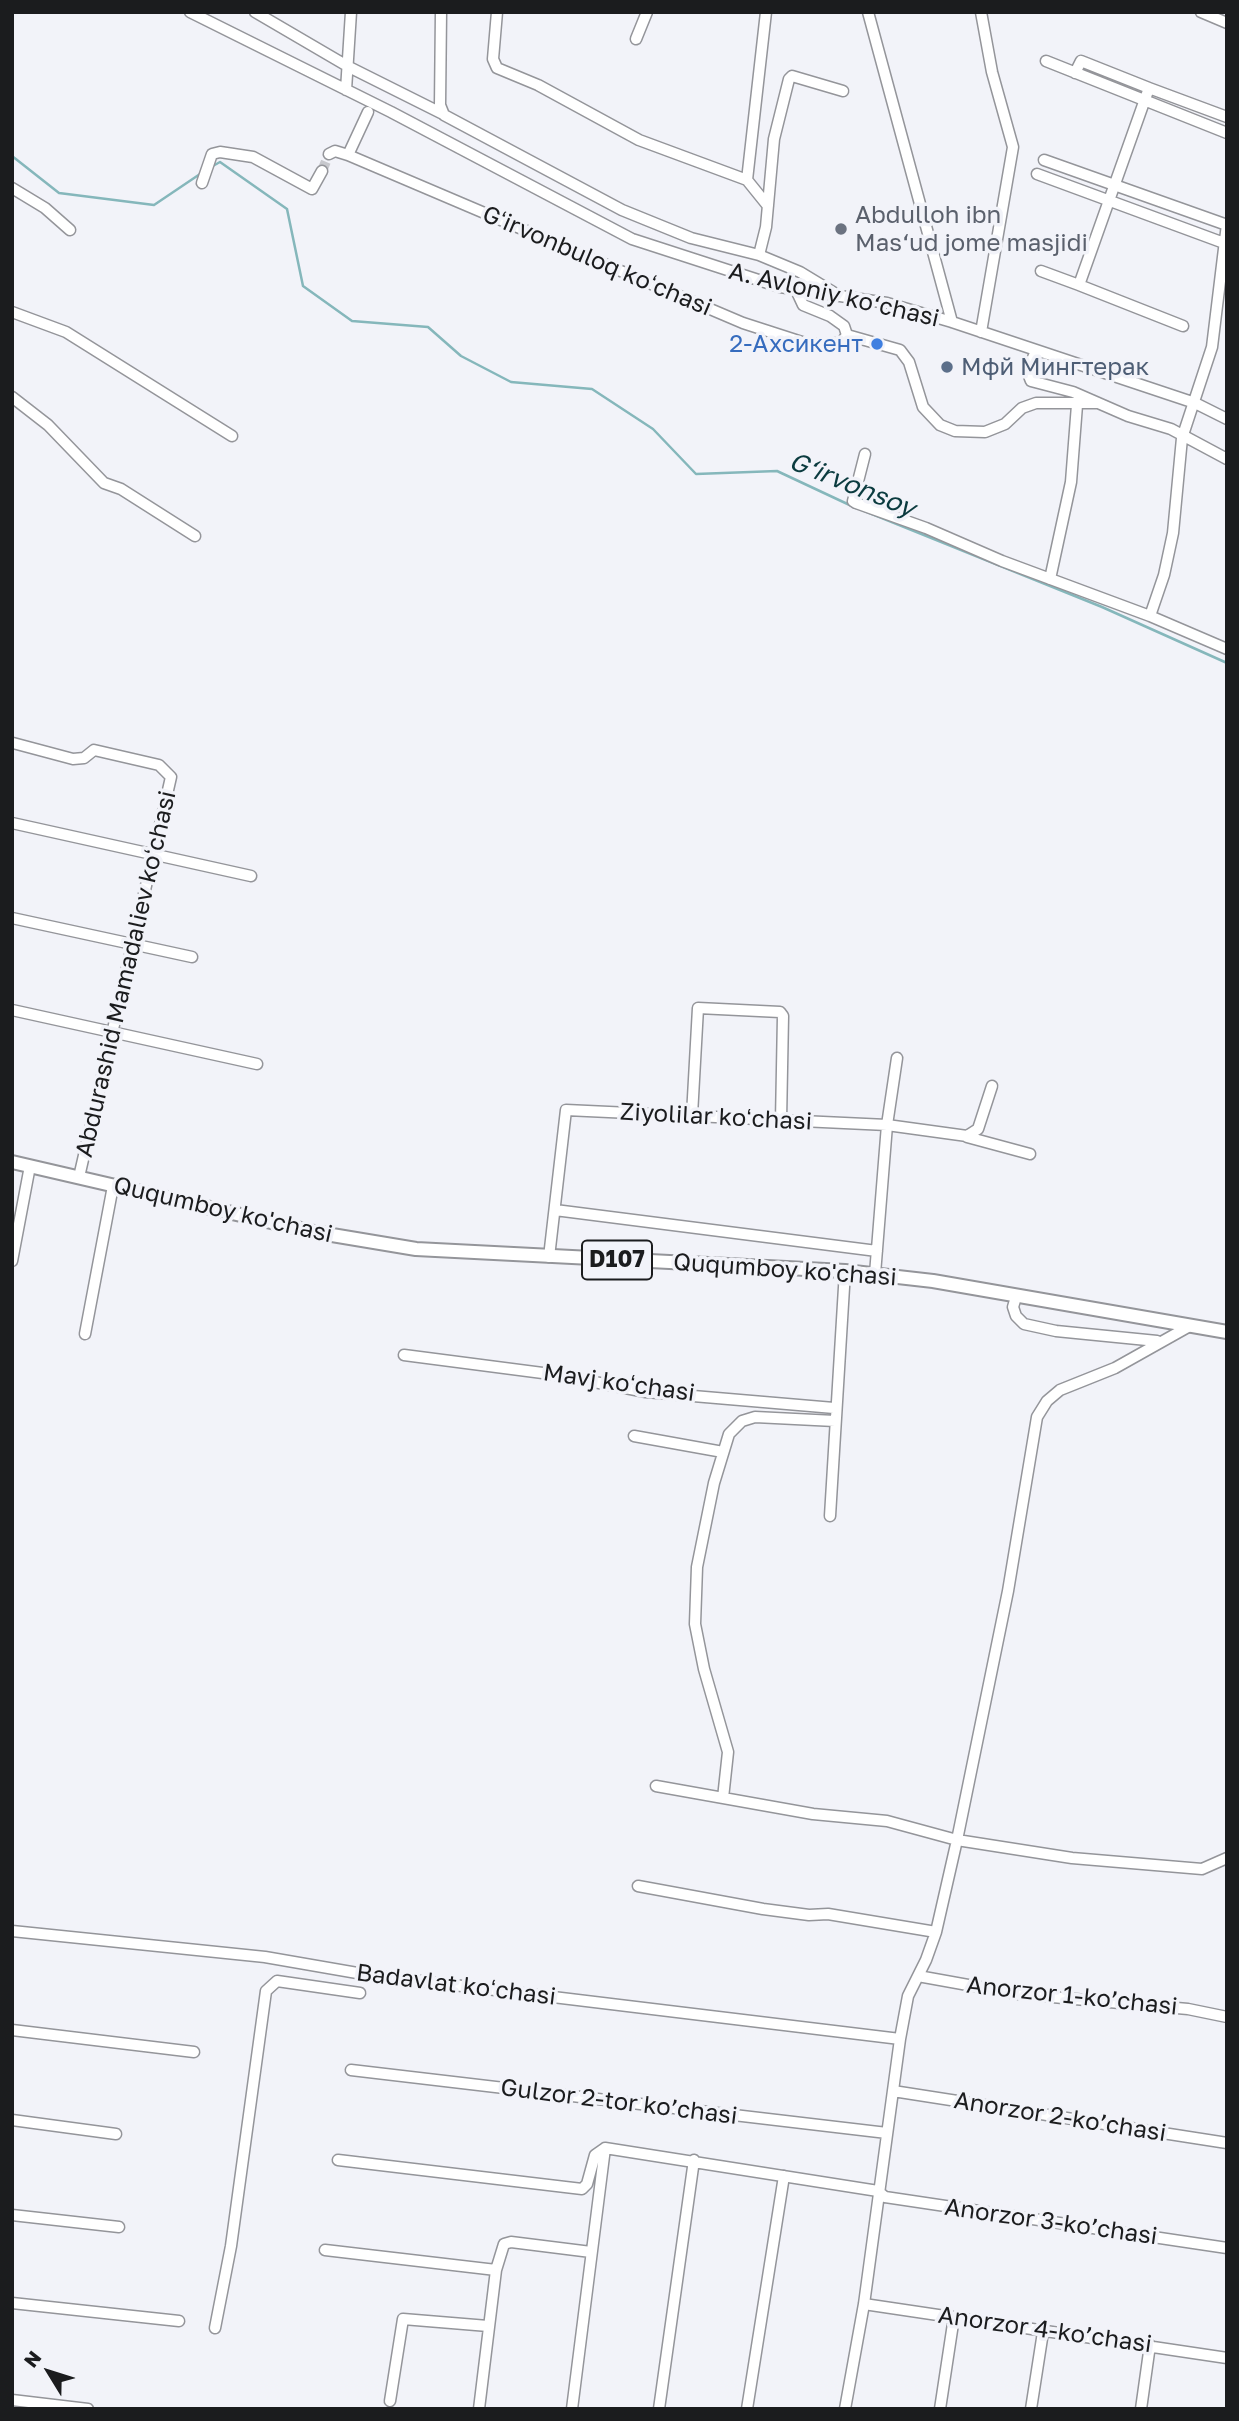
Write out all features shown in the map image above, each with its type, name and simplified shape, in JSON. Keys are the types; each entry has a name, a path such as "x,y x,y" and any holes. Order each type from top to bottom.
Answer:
{"main road":[{"name":"Ququmboy ko'chasi","path":"12,1162 339,1236 416,1249 875,1274 1227,1332"}],"street":[{"name":"A. Avloniy ko‘chasi","path":"190,12 632,239 796,290 887,303 1195,403 1227,419"},
{"path":"255,12 349,67 622,210 691,237 759,256 800,272 836,294"},
{"path":"346,90 351,12"},
{"path":"441,12 441,113"},
{"path":"497,12 493,60 497,68 538,85 639,140 747,180 768,206"},
{"path":"636,39 647,12"},
{"path":"747,180 766,12"},
{"path":"869,12 952,323"},
{"path":"981,12 992,72 1013,146 981,332"},
{"path":"1200,12 1227,23"},
{"path":"1046,61 1227,133"},
{"path":"1075,73 1081,61 1227,117"},
{"path":"759,256 768,206 774,139 780,106 790,77 843,91"},
{"path":"1079,285 1149,88"},
{"path":"348,155 368,112"},
{"name":"Gʻirvonbuloq koʻchasi","path":"329,154 335,150 348,155 743,323 808,344 838,344 847,335"},
{"path":"202,183 212,154 220,152 253,157 313,188 322,171"},
{"path":"1044,160 1227,225 1223,283 1212,347 1182,438 1172,533 1164,575 1150,616"},
{"path":"1037,174 1224,243"},
{"path":"12,188 45,208 70,230"},
{"path":"1041,271 1183,326"},
{"path":"796,290 803,306 830,316 844,326 847,335 900,350 909,362 923,407 947,429 965,433 985,432 1005,424 1022,408 1036,403 1098,403"},
{"path":"12,312 66,332 232,436"},
{"path":"1036,351 1027,371 1030,379 1073,392 1171,429 1182,438 1227,459"},
{"path":"12,397 48,425 104,483 121,489 195,536"},
{"path":"1050,579 1071,482 1077,405"},
{"path":"865,454 853,501 856,503 1150,616 1227,649"},
{"name":"Abdurashid Mamadaliev koʻchasi","path":"13,743 72,759 85,758 94,750 159,765 168,771 171,777 151,854 79,1177"},
{"path":"12,823 251,876"},
{"path":"12,918 192,957"},
{"path":"692,1115 698,1008 780,1012 783,1016 781,1121"},
{"path":"12,1010 257,1064"},
{"path":"875,1274 887,1125 897,1058"},
{"path":"967,1136 978,1129 992,1086"},
{"name":"Ziyolilar koʻchasi","path":"555,1210 566,1110 887,1125 967,1136 1030,1154"},
{"path":"12,1261 30,1166"},
{"path":"85,1334 113,1186"},
{"path":"550,1257 555,1210 877,1251"},
{"path":"830,1516 834,1408 845,1271"},
{"path":"1016,1297 1016,1316 1024,1324 1055,1336 1157,1341"},
{"path":"845,2409 864,2304 878,2190 908,1996 936,1932 957,1840 1008,1591 1037,1417 1047,1401 1060,1390 1115,1368 1157,1341 1188,1326"},
{"name":"Mavj koʻchasi","path":"404,1355 558,1374 646,1392 834,1408"},
{"path":"723,1798 728,1752 695,1624 697,1567 723,1452 729,1434 748,1418 835,1421"},
{"name":"Mavj koʻchasi","path":"634,1436 723,1452"},
{"path":"656,1787 813,1814 887,1821 957,1840 1072,1858 1202,1869 1227,1858"},
{"path":"638,1885 763,1909 809,1915 828,1914 936,1932"},
{"name":"Badavlat koʻchasi","path":"12,1931 265,1957 363,1974 900,2039"},
{"name":"Аnorzor 1-koʼchasi","path":"918,1976 1018,1994 1188,2009 1227,2017"},
{"path":"215,2328 231,2246 266,1991 277,1981 360,1993"},
{"path":"12,2031 194,2052"},
{"name":"Gulzor 2-tor koʼchasi","path":"351,2070 887,2133"},
{"name":"Аnorzor 2-koʼchasi","path":"893,2091 1227,2143"},
{"path":"12,2120 117,2134"},
{"path":"338,2160 582,2189 587,2183 595,2155 605,2148"},
{"path":"572,2409 605,2148"},
{"name":"Аnorzor 3-koʼchasi","path":"605,2148 878,2190 885,2197 1227,2248"},
{"path":"659,2409 694,2160"},
{"path":"747,2409 784,2176"},
{"path":"12,2215 119,2227"},
{"path":"478,2409 500,2251 511,2242 591,2252"},
{"path":"325,2250 496,2270"},
{"path":"12,2303 179,2322"},
{"name":"Аnorzor 4-koʼchasi","path":"864,2304 1043,2332 1150,2344 1227,2358"},
{"path":"940,2409 954,2316"},
{"path":"390,2401 403,2319 488,2326"},
{"path":"1031,2409 1043,2332"},
{"path":"1141,2409 1150,2344"},
{"path":"12,2400 88,2409"}],"waterway":[{"name":"G‘irvonsoy","path":"12,156 59,193 154,205 203,172"},
{"name":"G‘irvonsoy","path":"211,167 220,162 287,209 303,286 352,321 428,327 461,356 511,382 592,389 653,429 696,474 777,471 856,508"},
{"name":"G‘irvonsoy","path":"862,510 1102,607 1227,663"}],"tunnel":[{"path":"322,171 329,154"}],"place":[{"name":"Abdulloh ibn Mas‘ud jome masjidi","path":"841,229"},
{"name":"2-Ахсикент","path":"877,344"},
{"name":"Мфй Мингтерак","path":"947,367"}]}
